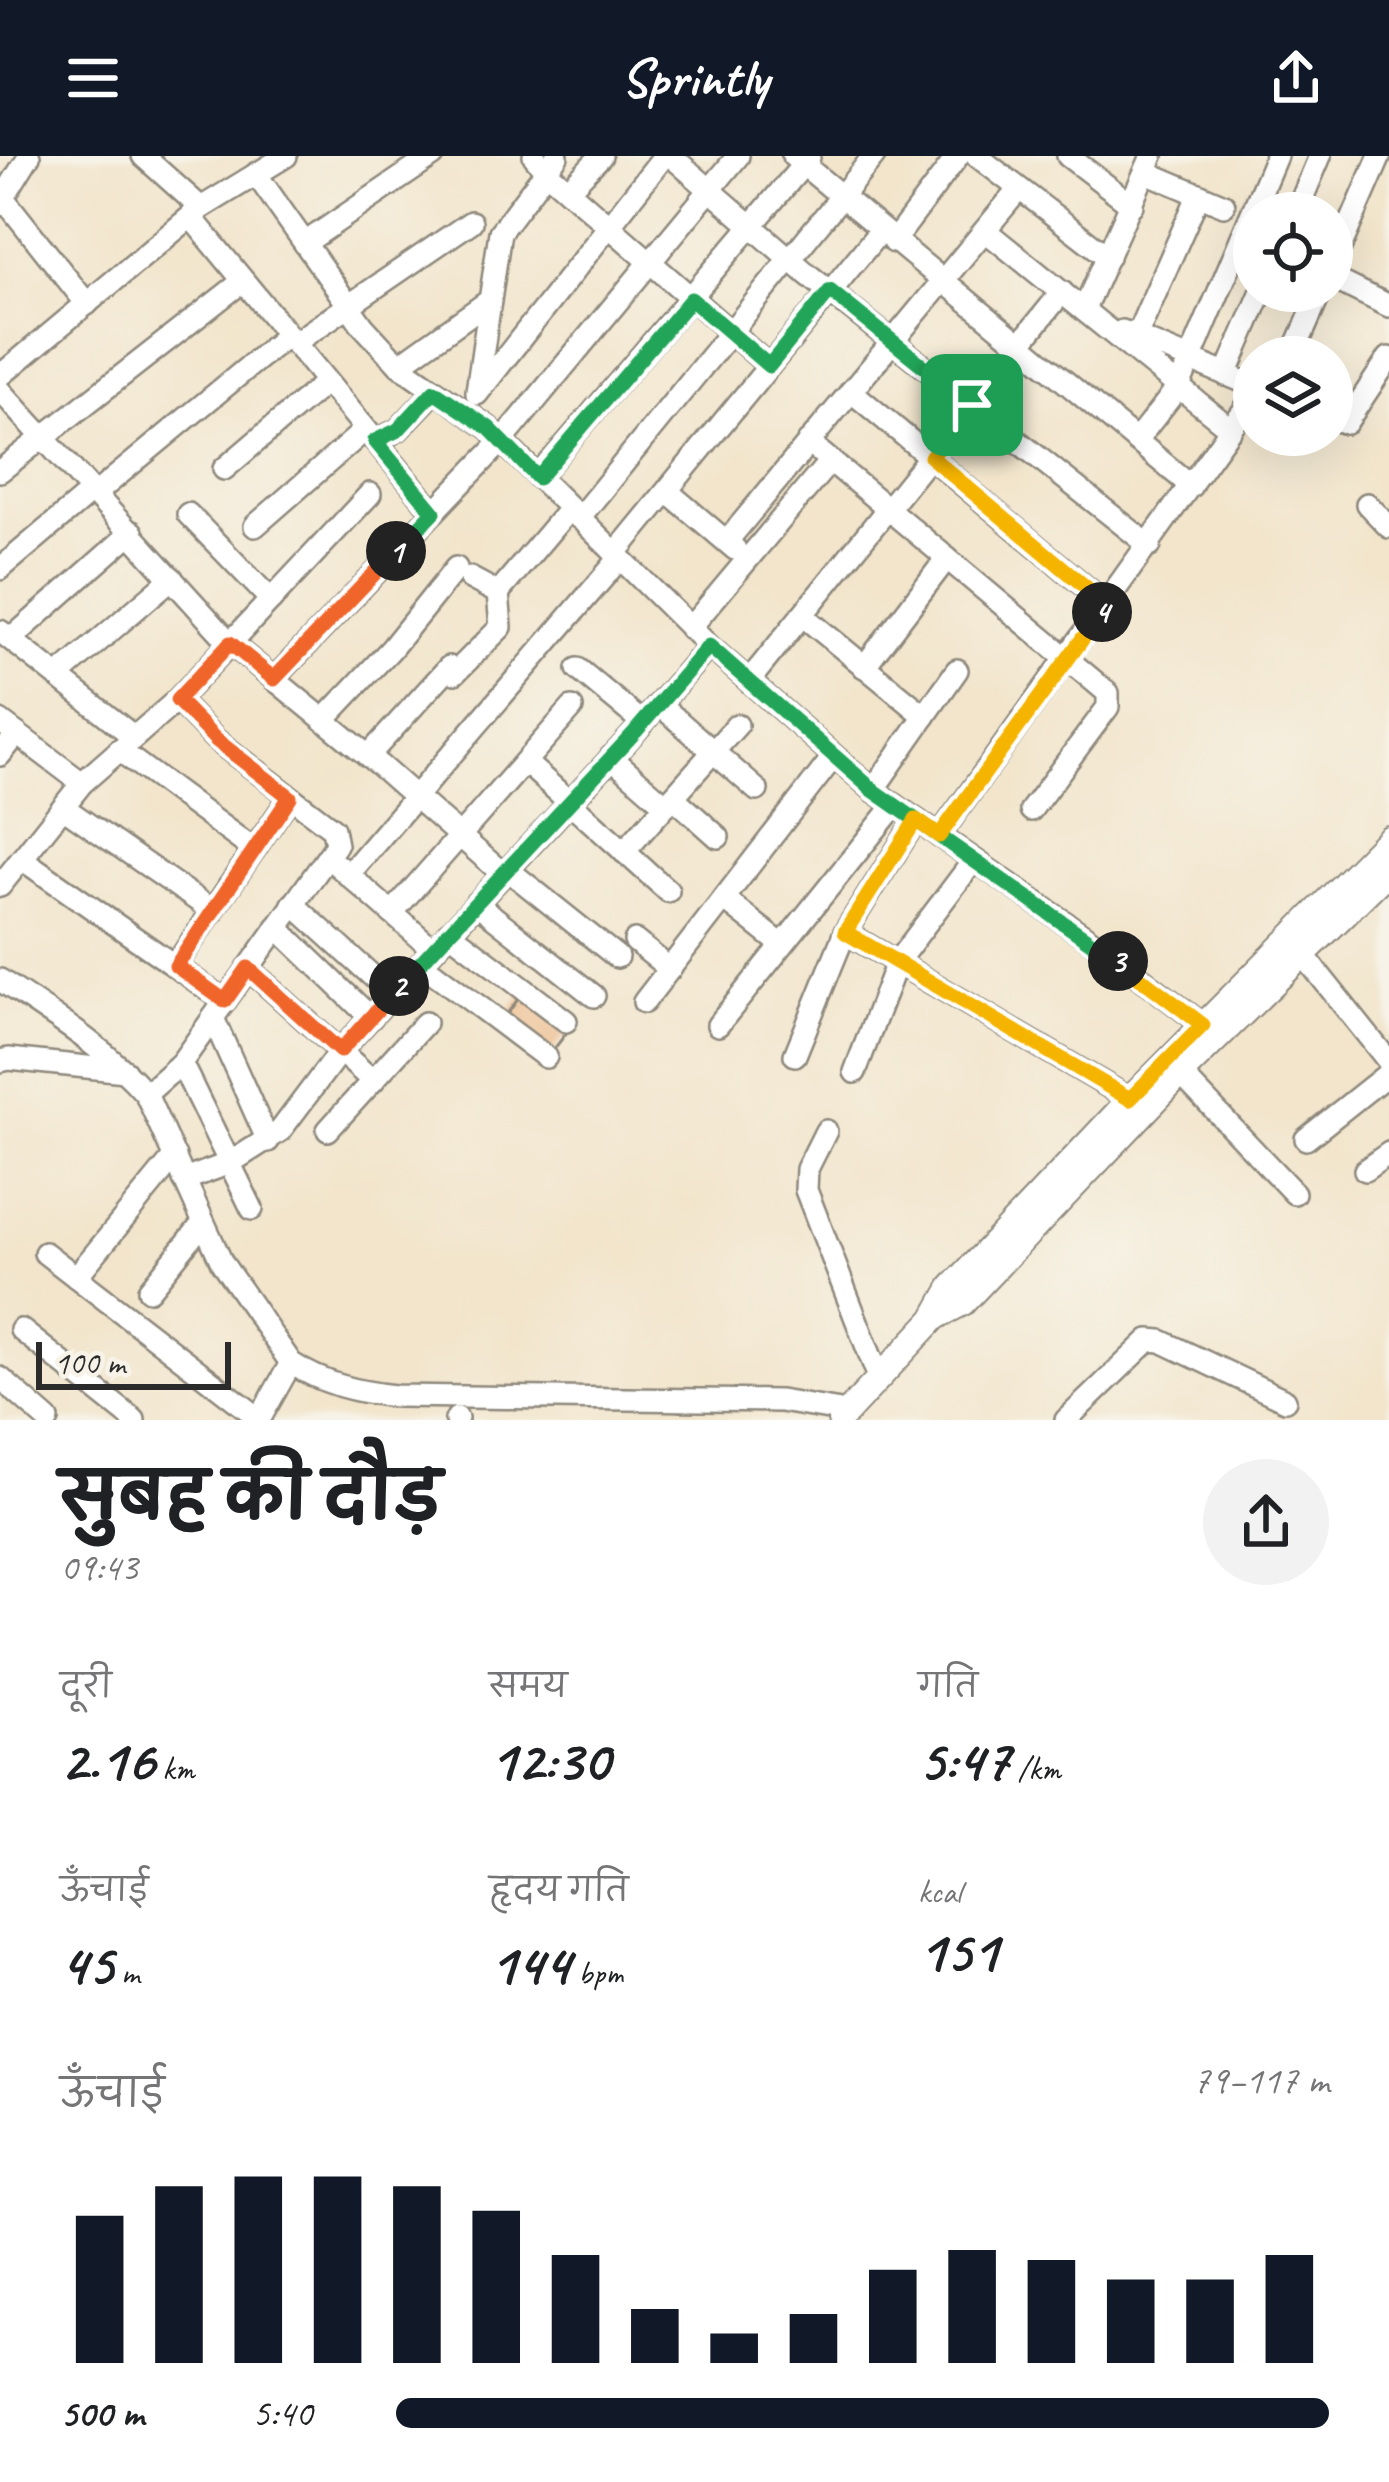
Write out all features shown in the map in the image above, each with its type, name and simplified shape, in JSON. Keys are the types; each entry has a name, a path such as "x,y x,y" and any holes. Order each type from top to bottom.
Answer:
{"main road":[{"path":"849,1410 934,1318 952,1287 1389,838"},
{"path":"934,1318 964,1303 1181,1074 1389,871"}],"street":[{"path":"143,156 196,212 243,280 434,512"},
{"path":"286,156 196,212 2,373 43,439 230,643 460,837 617,957"},
{"path":"305,243 433,156"},
{"path":"568,190 601,156"},
{"path":"475,405 671,156 788,257 1150,545"},
{"path":"274,679 502,441 738,156"},
{"path":"368,756 501,627 498,592 574,513 731,333 874,156"},
{"path":"348,874 618,556 830,291 958,156"},
{"path":"977,156 1108,257"},
{"path":"1068,156 1132,205"},
{"path":"1305,192 1320,156"},
{"path":"1353,218 1380,156"},
{"path":"1136,441 1179,386 1270,158"},
{"path":"538,478 753,227 802,159 886,237 1191,486"},
{"path":"475,405 500,232 546,161 568,190 769,366"},
{"path":"1091,315 1108,257 1149,164 1224,205"},
{"path":"15,166 2,201 86,304"},
{"path":"256,174 347,303 399,365 434,391 475,405 502,441 709,646 873,790 1102,948 1203,1025"},
{"path":"727,541 1019,189"},
{"path":"1136,337 1199,194"},
{"path":"0,568 290,339 471,221"},
{"path":"987,232 1231,429"},
{"path":"0,471 243,280"},
{"path":"1353,288 1389,306"},
{"path":"749,681 1062,292"},
{"path":"399,365 490,300"},
{"path":"1226,375 1253,312"},
{"path":"1091,315 1233,378"},
{"path":"1353,414 1389,358"},
{"path":"224,469 326,382"},
{"path":"255,526 370,436 398,430 434,391"},
{"path":"851,391 1107,605"},
{"path":"939,836 1233,426"},
{"path":"808,442 1108,693 1111,700 1031,810"},
{"path":"690,628 830,460"},
{"path":"668,491 747,559"},
{"path":"1,882 82,783 177,700 370,494"},
{"path":"1366,504 1389,527"},
{"path":"188,514 271,600"},
{"path":"132,532 6,635 254,850"},
{"path":"865,667 947,558"},
{"path":"325,720 463,573 498,592"},
{"path":"58,676 172,578"},
{"path":"802,615 925,716"},
{"path":"184,1180 230,1163 268,1141 340,1051 709,646"},
{"path":"578,669 643,723"},
{"path":"873,790 957,670"},
{"path":"146,1094 182,1063 337,844 333,830 216,740 177,700"},
{"path":"658,704 757,790"},
{"path":"392,913 572,708"},
{"path":"624,852 737,725"},
{"path":"0,755 8,727 82,783"},
{"path":"644,1002 834,756"},
{"path":"611,757 718,837"},
{"path":"525,762 668,891"},
{"path":"176,966 290,797"},
{"path":"718,1025 895,805"},
{"path":"63,807 213,911"},
{"path":"794,1055 845,932 916,820"},
{"path":"328,856 392,913 427,956 546,1057"},
{"path":"22,859 176,966 219,1010 268,1141"},
{"path":"855,1072 897,962 974,860"},
{"path":"724,899 782,945"},
{"path":"476,903 594,996"},
{"path":"293,904 392,994"},
{"path":"277,927 371,1018"},
{"path":"449,932 566,1021"},
{"path":"845,932 1130,1099"},
{"path":"635,941 670,969"},
{"path":"1302,953 1389,1062"},
{"path":"248,968 373,1081"},
{"path":"0,980 79,1034 126,1071 146,1094 222,1263 291,1363 331,1384 394,1396 779,1401 849,1410"},
{"path":"328,1130 424,1023"},
{"path":"0,1061 126,1071"},
{"path":"182,1063 252,1208"},
{"path":"1306,1139 1389,1073"},
{"path":"1181,1074 1294,1193"},
{"path":"826,1131 807,1169 806,1190 878,1378"},
{"path":"1365,1170 1389,1153"},
{"path":"76,1276 175,1156"},
{"path":"148,1290 203,1223"},
{"path":"45,1253 259,1419 291,1363"},
{"path":"21,1330 134,1420"},
{"path":"1066,1420 1149,1340 1285,1400"},
{"path":"0,1378 48,1420"}],"building":[{"path":"524,991 571,1027 551,1053 504,1018"}],"route":[{"path":"972,405 830,291 769,366 691,299 538,478 474,415 434,391 398,430 375,441 434,512 274,679 230,643 177,700 216,740 290,797 176,966 225,1001 248,968 340,1051 709,646 873,790 895,805 916,820 1051,914 1102,948 1203,1025 1130,1099 845,932 916,820 939,836 1107,605 931,457 972,405"}]}
